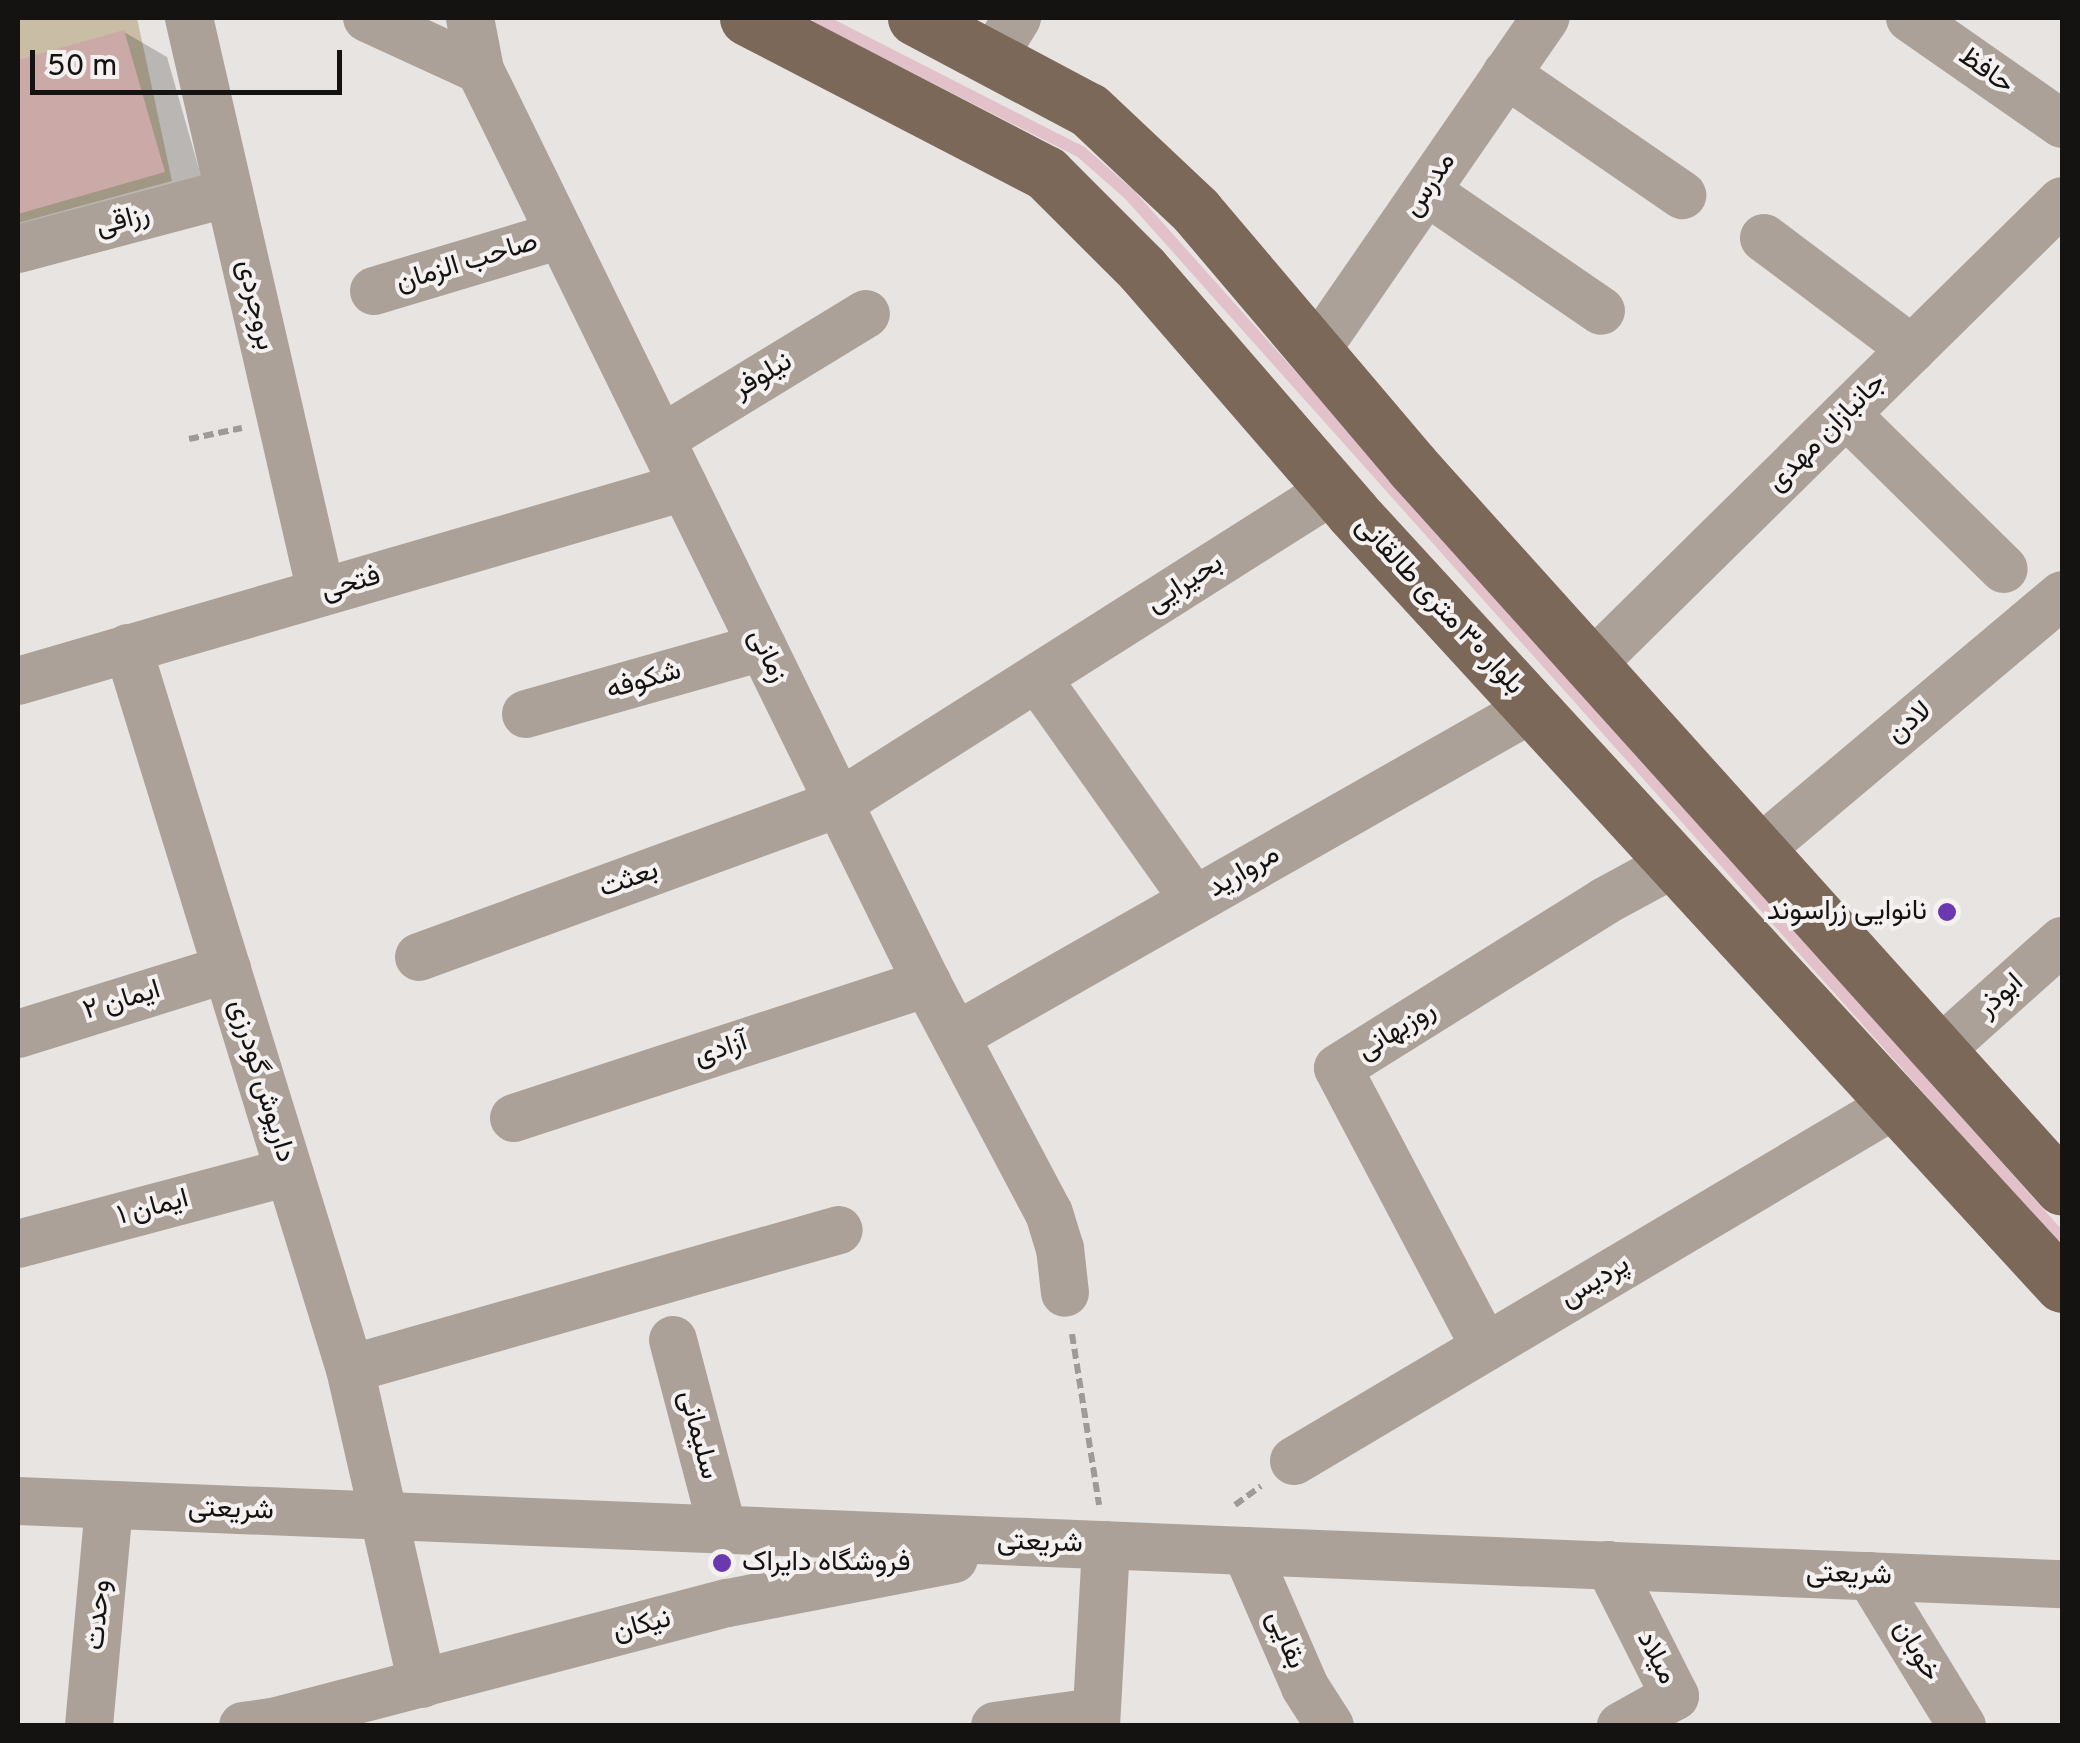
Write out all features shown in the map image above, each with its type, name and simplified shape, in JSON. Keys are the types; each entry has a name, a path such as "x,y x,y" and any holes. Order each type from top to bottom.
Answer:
{"main road":[{"name":"بلوار ۳۰ متری طالقانی","path":"747,18 1046,173 1142,269 1333,490 2062,1285"},
{"path":"915,18 1005,37 1196,211 1591,665 2062,1188"}],"street":[{"name":"بروجردی","path":"189,18 321,592"},
{"path":"367,18 480,70"},
{"name":"زمانی","path":"470,18 480,70 927,983 1048,1214 1060,1248 1065,1293"},
{"name":"مدرس","path":"1315,352 1545,18"},
{"name":"حافظ","path":"1910,18 2062,124"},
{"path":"1506,74 1682,195"},
{"path":"1426,192 1601,312"},
{"name":"رزاقی","path":"18,249 230,193"},
{"name":"جانبازان مهدی","path":"1591,665 1912,349 2059,211"},
{"name":"صاحب الزمان","path":"374,292 560,234"},
{"path":"1764,238 1912,349"},
{"name":"نیلوفر","path":"661,439 866,314"},
{"path":"1846,414 2004,569"},
{"name":"فتحی","path":"18,681 684,487"},
{"name":"بحیرایی","path":"839,804 1333,490"},
{"name":"لادن","path":"1758,851 2062,594"},
{"name":"شکوفه","path":"526,714 763,647"},
{"name":"داریوش گودرزی","path":"128,648 350,1369 422,1684"},
{"path":"1037,678 1194,900"},
{"name":"مروارید","path":"956,1036 1533,708"},
{"name":"بعثت","path":"419,957 839,804"},
{"name":"روزبهانی","path":"1486,1347 1338,1068 1604,901 1675,863"},
{"name":"ابوذر","path":"1939,1051 2062,941"},
{"name":"ایمان ۲","path":"18,1034 227,968"},
{"name":"آزادی","path":"514,1118 927,983"},
{"name":"پردیس","path":"1294,1461 1896,1104"},
{"name":"ایمان ۱","path":"18,1244 289,1172"},
{"path":"350,1369 839,1230"},
{"name":"سلیمانی","path":"673,1340 723,1530"},
{"name":"شریعتی","path":"18,1501 2062,1584"},
{"name":"وحدت","path":"89,1726 109,1505"},
{"name":"نیکان","path":"243,1726 422,1684 728,1603 1044,1543"},
{"path":"995,1726 1095,1719 1106,1545"},
{"name":"بقایی","path":"1246,1551 1304,1687 1330,1726"},
{"name":"میلاد","path":"1608,1565 1675,1696 1621,1726"},
{"name":"خوبان","path":"1870,1576 1962,1726"}],"path":[{"path":"1065,1293 1106,1545"}],"shaded area":[{"path":"18,18 137,18 172,181 18,223"}],"building":[{"path":"124,30 165,172 18,214 18,60"}],"waterway":[{"path":"818,18 1081,152 1129,194 2062,1239"}],"place":[{"name":"نانوایی زراسوند","path":"1947,912"},
{"name":"فروشگاه دایراک","path":"722,1563"}]}
